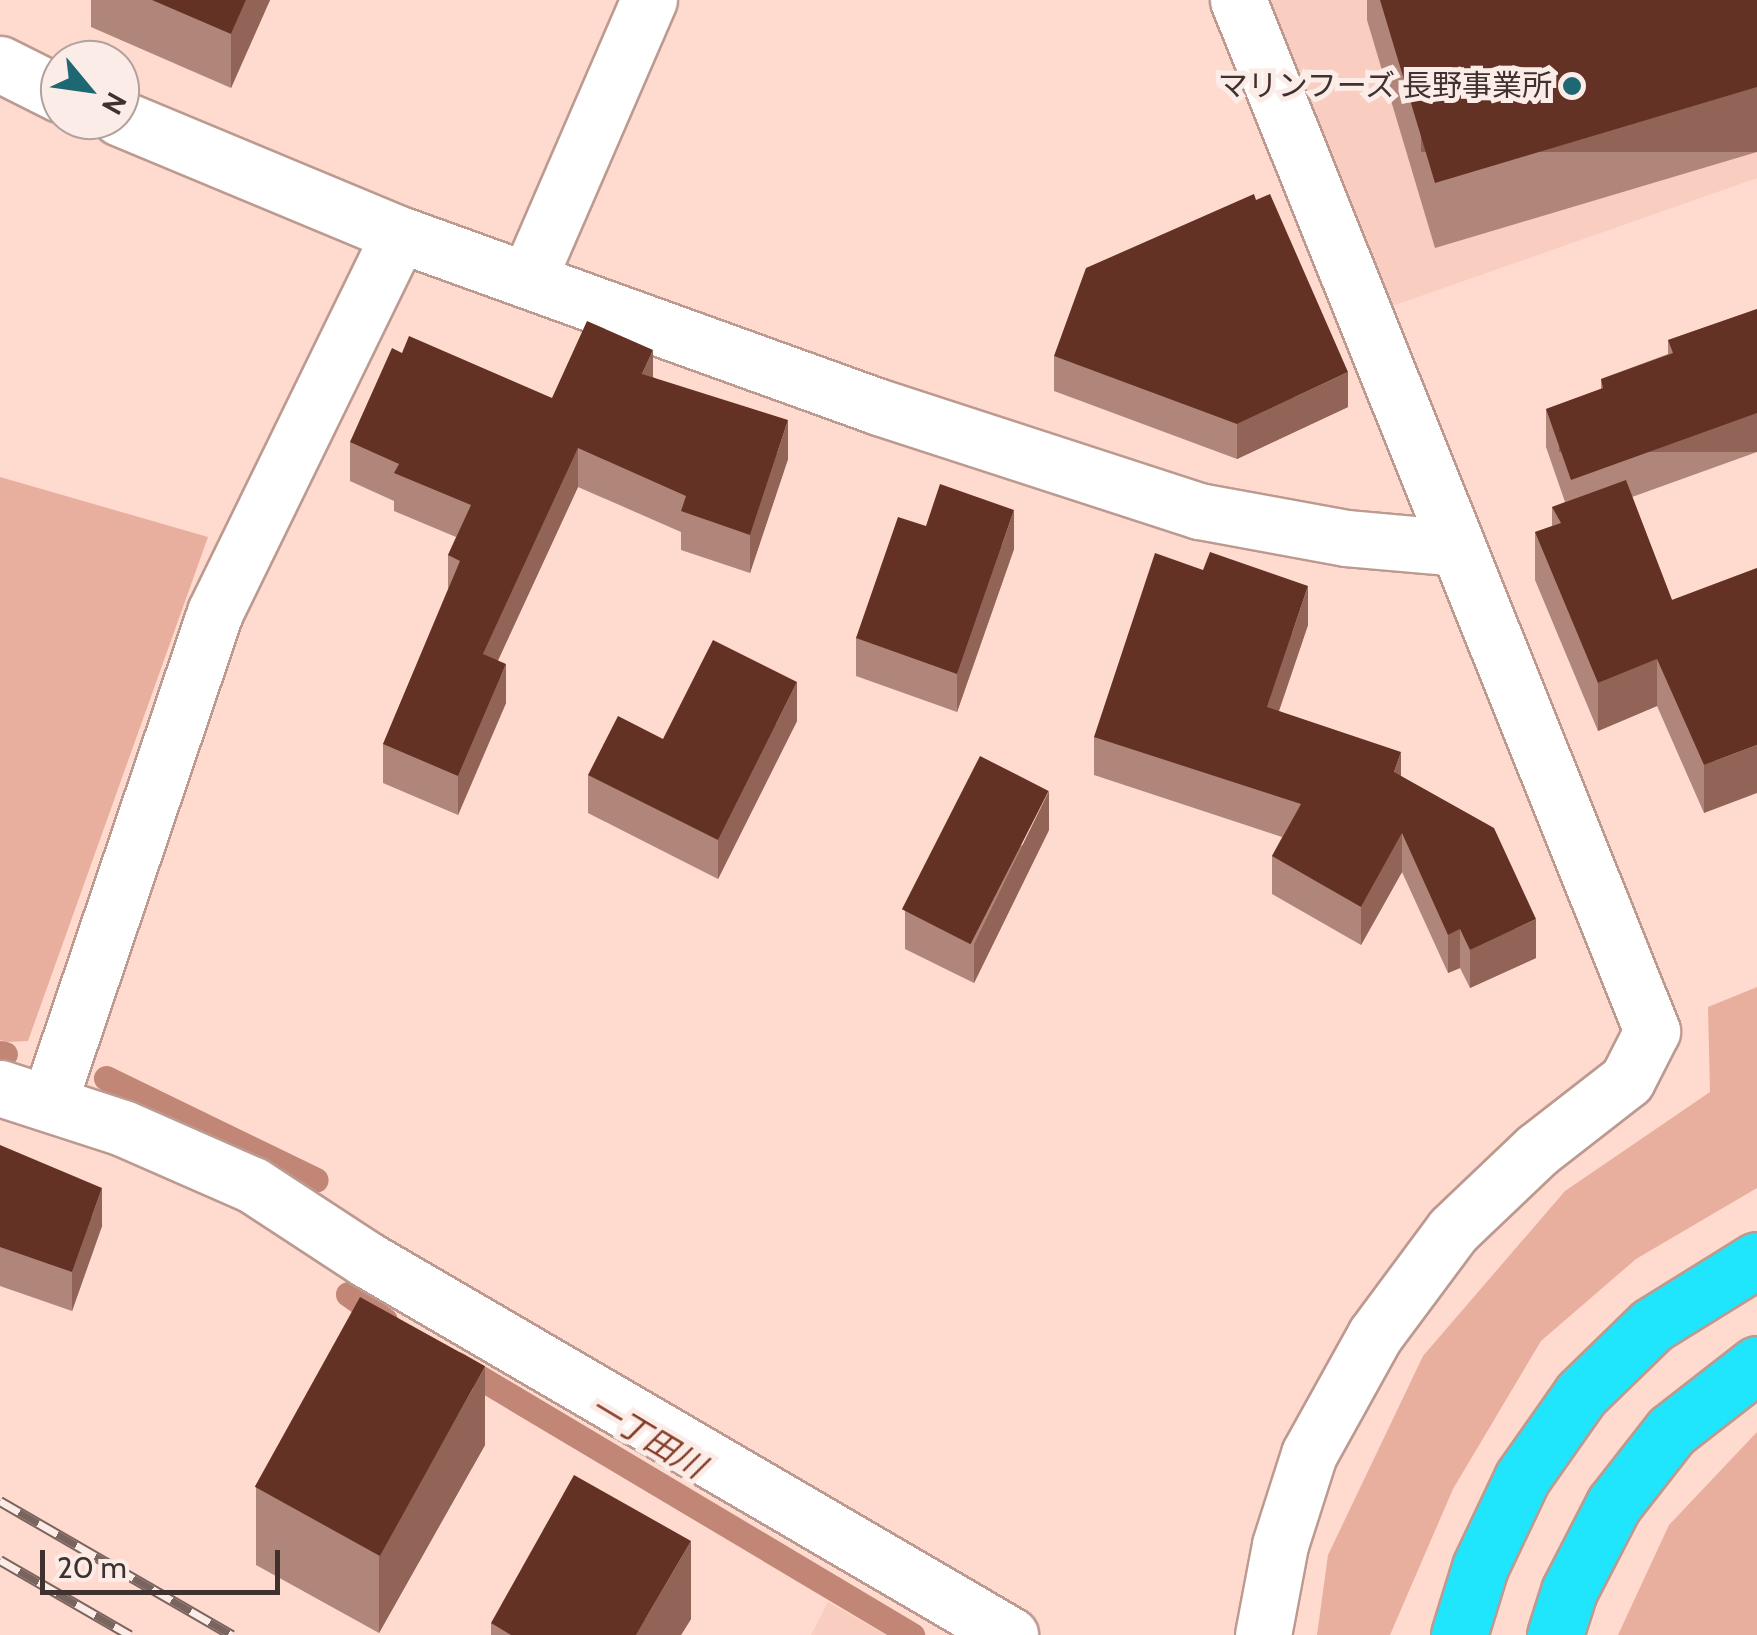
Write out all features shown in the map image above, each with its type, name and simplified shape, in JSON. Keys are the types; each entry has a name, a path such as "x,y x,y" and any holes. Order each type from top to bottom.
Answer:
{"highway":[{"path":"1460,1635 1480,1567 1522,1478 1580,1394 1652,1325 1757,1260"},
{"path":"1555,1635 1569,1590 1614,1504 1672,1431 1757,1364"}],"street":[{"path":"529,277 649,0"},
{"path":"1238,0 1652,1031 1626,1080 1538,1150 1454,1230 1375,1336 1310,1454 1280,1545 1263,1635"},
{"path":"0,64 40,84"},
{"path":"140,126 399,234 529,277 879,407 1200,511 1346,538 1458,548"},
{"path":"399,234 215,612 24,1095 253,1184 366,1259 1010,1635"}],"shaded area":[{"name":"マリンフーズ 長野事業所","path":"1260,0 1757,0 1757,178 1381,310"},
{"path":"0,477 208,537 28,1041 6,1042 0,1040"},
{"path":"1757,987 1757,1188 1636,1259 1541,1341 1453,1489 1390,1635 1317,1635 1328,1555 1423,1356 1565,1191 1710,1092 1708,1007"},
{"path":"1757,1432 1757,1635 1618,1635 1669,1525"},
{"path":"828,1602 886,1635 811,1635"}],"building":[{"path":"152,0 246,0 231,34"},
{"name":"マリンフーズ 長野事業所","path":"1380,0 1757,0 1757,87 1435,183"},
{"path":"1254,194 1256,200 1270,194 1348,372 1237,424 1054,356 1086,268"},
{"path":"1757,309 1757,413 1571,480 1546,409 1603,388 1601,379 1673,353 1668,340"},
{"path":"587,321 653,350 642,374 788,420 750,535 681,511 686,496 578,448 483,654 506,664 458,776 383,744 460,561 448,555 471,505 394,473 399,464 350,442 392,348 402,353 409,336 552,398"},
{"path":"1626,480 1672,600 1757,568 1757,745 1704,765 1657,659 1598,683 1535,532 1561,523 1552,507"},
{"path":"940,484 1014,510 957,674 856,638 898,517 926,526"},
{"path":"1210,552 1308,586 1267,707 1401,752 1394,772 1494,828 1536,919 1470,950 1460,929 1448,935 1402,833 1361,907 1272,856 1301,804 1094,737 1155,553 1203,570"},
{"path":"713,640 797,682 718,840 588,775 618,716 663,739"},
{"path":"980,756 1049,791 971,944 902,909"},
{"path":"0,1145 102,1188 72,1272 0,1247"},
{"path":"360,1297 485,1366 380,1556 255,1487"},
{"path":"574,1475 691,1541 636,1635 511,1635 491,1623"}],"waterway":[{"name":"一丁田川","path":"0,1053 5,1054"},
{"name":"一丁田川","path":"106,1078 316,1180"},
{"name":"一丁田川","path":"348,1294 385,1320"},
{"name":"一丁田川","path":"457,1364 912,1635"}],"railway":[{"path":"0,1501 232,1635"},
{"path":"0,1560 130,1635"}],"place":[{"name":"マリンフーズ 長野事業所","path":"1572,86"}]}
